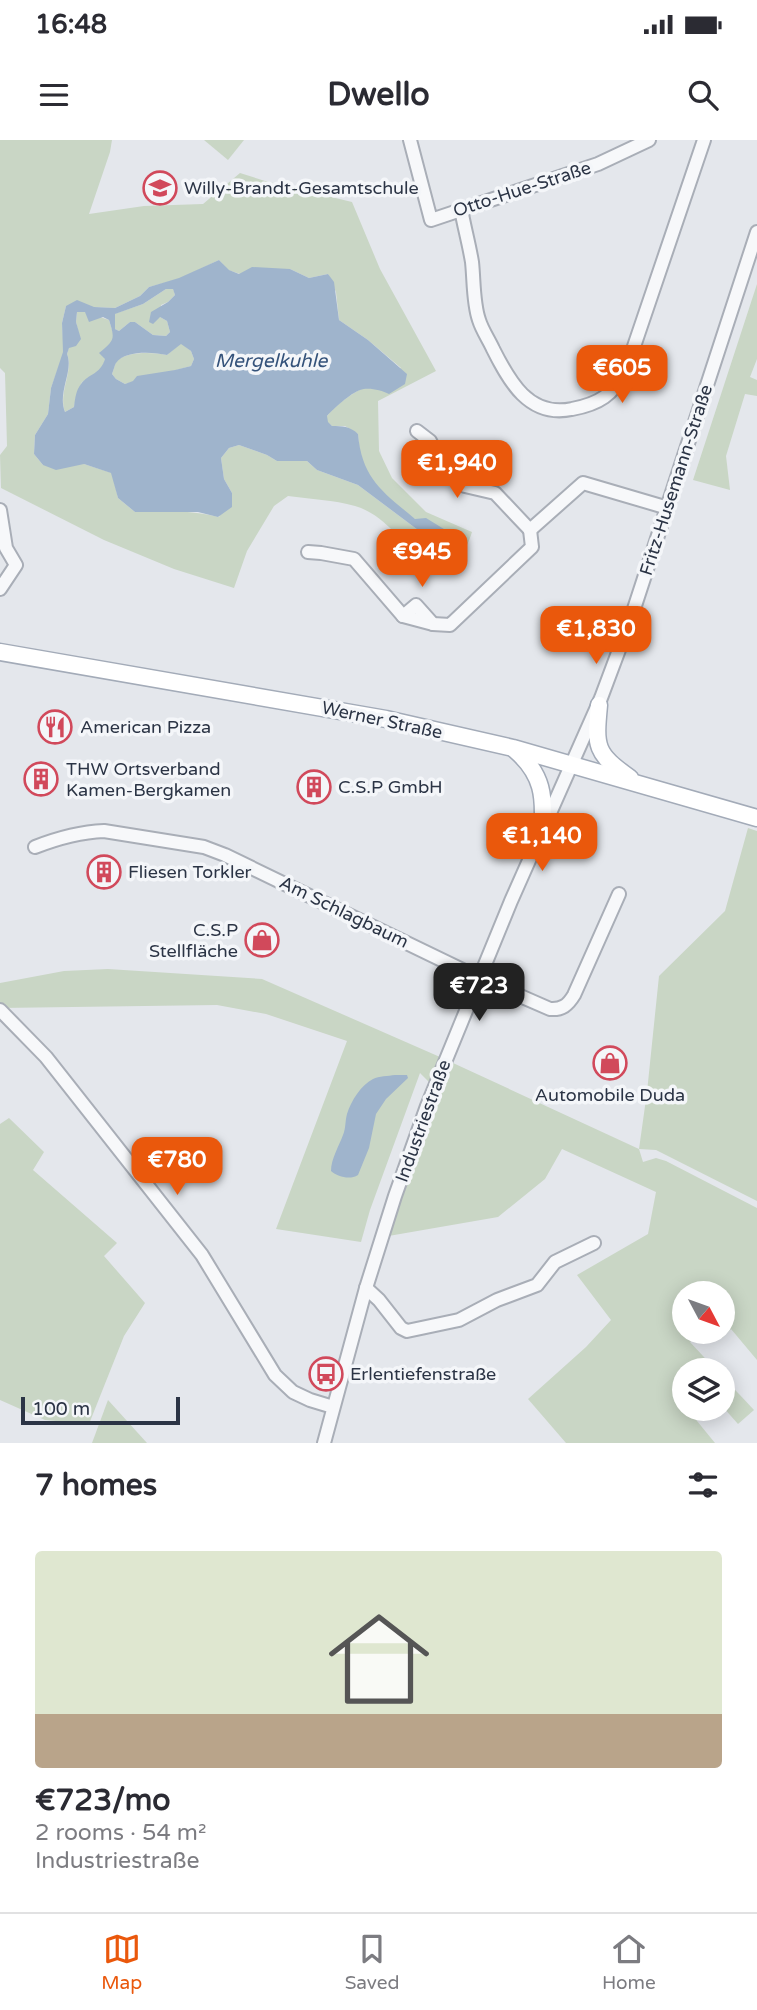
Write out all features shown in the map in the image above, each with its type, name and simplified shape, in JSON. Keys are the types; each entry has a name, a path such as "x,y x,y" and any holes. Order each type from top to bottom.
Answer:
{"main road":[{"name":"Werner Straße","path":"0,652 386,719 513,748 757,818"},
{"path":"598,705 598,747 614,766 638,784"},
{"path":"513,748 527,760 541,787 545,806 542,832"}],"street":[{"name":"Otto-Hue-Straße","path":"410,140 431,220 598,164 649,140"},
{"path":"461,209 479,320 506,376 526,398 537,405 568,410 592,404 609,395 619,383 704,140"},
{"name":"Fritz-Husemann-Straße","path":"572,765 632,615 757,232"},
{"path":"308,552 354,559 403,616 433,624 450,625 532,547 530,530 495,493 465,486 448,473 430,441 417,431"},
{"path":"530,530 583,483 668,508"},
{"path":"0,510 6,548 16,565 0,589"},
{"name":"Industriestraße","path":"324,1443 366,1288 427,1106 479,978 572,765"},
{"name":"Am Schlagbaum","path":"35,847 62,836 90,831 204,847 250,866 479,978 558,1010 568,1004 574,995 619,894"},
{"path":"0,1010 46,1057 202,1255 275,1375 293,1392 333,1407"},
{"path":"366,1288 401,1328 407,1331 458,1320 497,1300 537,1285 555,1262 594,1243"}],"green space":[{"path":"0,140 112,140 89,214 144,206 203,204 240,173 352,202 380,269 436,371 378,401 379,451 392,478 426,512 472,532 469,541 455,559 441,566 423,569 394,531 366,510 339,502 288,496 274,506 247,551 234,588 174,569 104,540 1,488 0,455 7,446 5,373 0,368","holes":["219,260 228,270 240,274 290,269 309,278 328,274 336,292 339,320 401,368 343,401 327,416 327,422 332,426 345,426 358,434 364,466 377,487 408,515 455,545 429,546 432,538 429,532 418,530 358,485 317,470 307,461 277,461 239,445 229,448 221,458 224,479 232,493 219,517 188,512 135,512 118,498 112,473 84,464 43,465 34,454 35,435 48,414 51,388 64,352 62,323 66,306 115,308 140,296 149,287 179,279"]},
{"path":"204,140 244,140 228,160"},
{"path":"757,284 757,359 750,377 757,380 757,396 745,394 726,456 730,490 693,480"},
{"path":"173,288 175,295 161,305 160,317 167,321 170,332 166,336 153,335 135,322 130,322 119,331 115,329 114,314 143,304 166,289"},
{"path":"77,312 109,320 114,336 102,368 82,382 74,407 65,412 63,397 69,367 67,354 69,347 80,339"},
{"path":"181,343 191,351 194,359 191,366 125,384 112,374 120,358 147,353 167,355"},
{"path":"748,828 757,831 757,1201 656,1150 639,1149 659,976 725,911"},
{"path":"108,969 262,979 639,1149 643,1162 656,1158 666,1161 757,1208 757,1360 735,1334 735,1281 672,1281 672,1344 692,1344 705,1358 672,1358 672,1421 697,1421 715,1443 566,1443 528,1399 586,1347 611,1320 577,1275 648,1234 656,1192 562,1149 545,1179 498,1217 377,1238 431,1084 420,1073 361,1242 276,1229 347,1041 266,1014 217,1005 0,1008 0,983 64,971"},
{"path":"9,1118 44,1152 33,1170 117,1243 104,1256 145,1303 124,1336 89,1424 45,1420 0,1400 0,1124"},
{"path":"735,1390 754,1410 738,1424 735,1421"},
{"path":"108,1400 147,1443 92,1443"}],"water":[{"name":"Mergelkuhle","path":"219,260 229,270 239,274 252,267 290,269 309,278 328,274 334,282 339,320 368,340 407,374 405,384 389,394 371,389 356,392 327,416 328,422 332,426 349,428 358,434 369,474 393,501 415,519 426,518 452,534 455,545 447,556 440,559 433,555 430,551 432,538 429,532 418,530 358,485 317,470 307,461 277,461 239,445 229,448 221,458 224,479 232,493 232,507 218,517 198,512 135,512 118,498 111,473 84,464 56,470 43,465 34,454 35,435 48,414 51,388 63,352 62,323 66,306 77,300 94,307 115,308 140,296 149,287 179,278","holes":["166,289 173,289 175,295 151,312 149,322 153,324 160,317 167,321 170,332 166,336 153,335 135,322 130,322 119,331 115,329 115,314 143,304","77,312 85,312 89,322 103,317 109,320 113,335 111,342 99,353 105,359 103,364 81,384 74,407 65,412 63,397 69,367 67,354 69,348 76,346 81,339 76,322","181,344 191,351 194,359 191,366 137,376 125,384 112,374 116,363 126,356 147,353 167,355"]},
{"path":"407,1075 408,1078 386,1099 376,1114 369,1148 358,1175 348,1178 334,1173 331,1171 332,1162 354,1099 364,1085 373,1079"}],"place":[{"name":"Willy-Brandt-Gesamtschule","path":"160,188"},
{"name":"American Pizza","path":"55,727"},
{"name":"THW Ortsverband Kamen-Bergkamen","path":"41,779"},
{"name":"C.S.P GmbH","path":"314,787"},
{"name":"Fliesen Torkler","path":"104,872"},
{"name":"C.S.P Stellfläche","path":"262,940"},
{"name":"Automobile Duda","path":"610,1063"},
{"name":"Erlentiefenstraße","path":"326,1374"}]}
